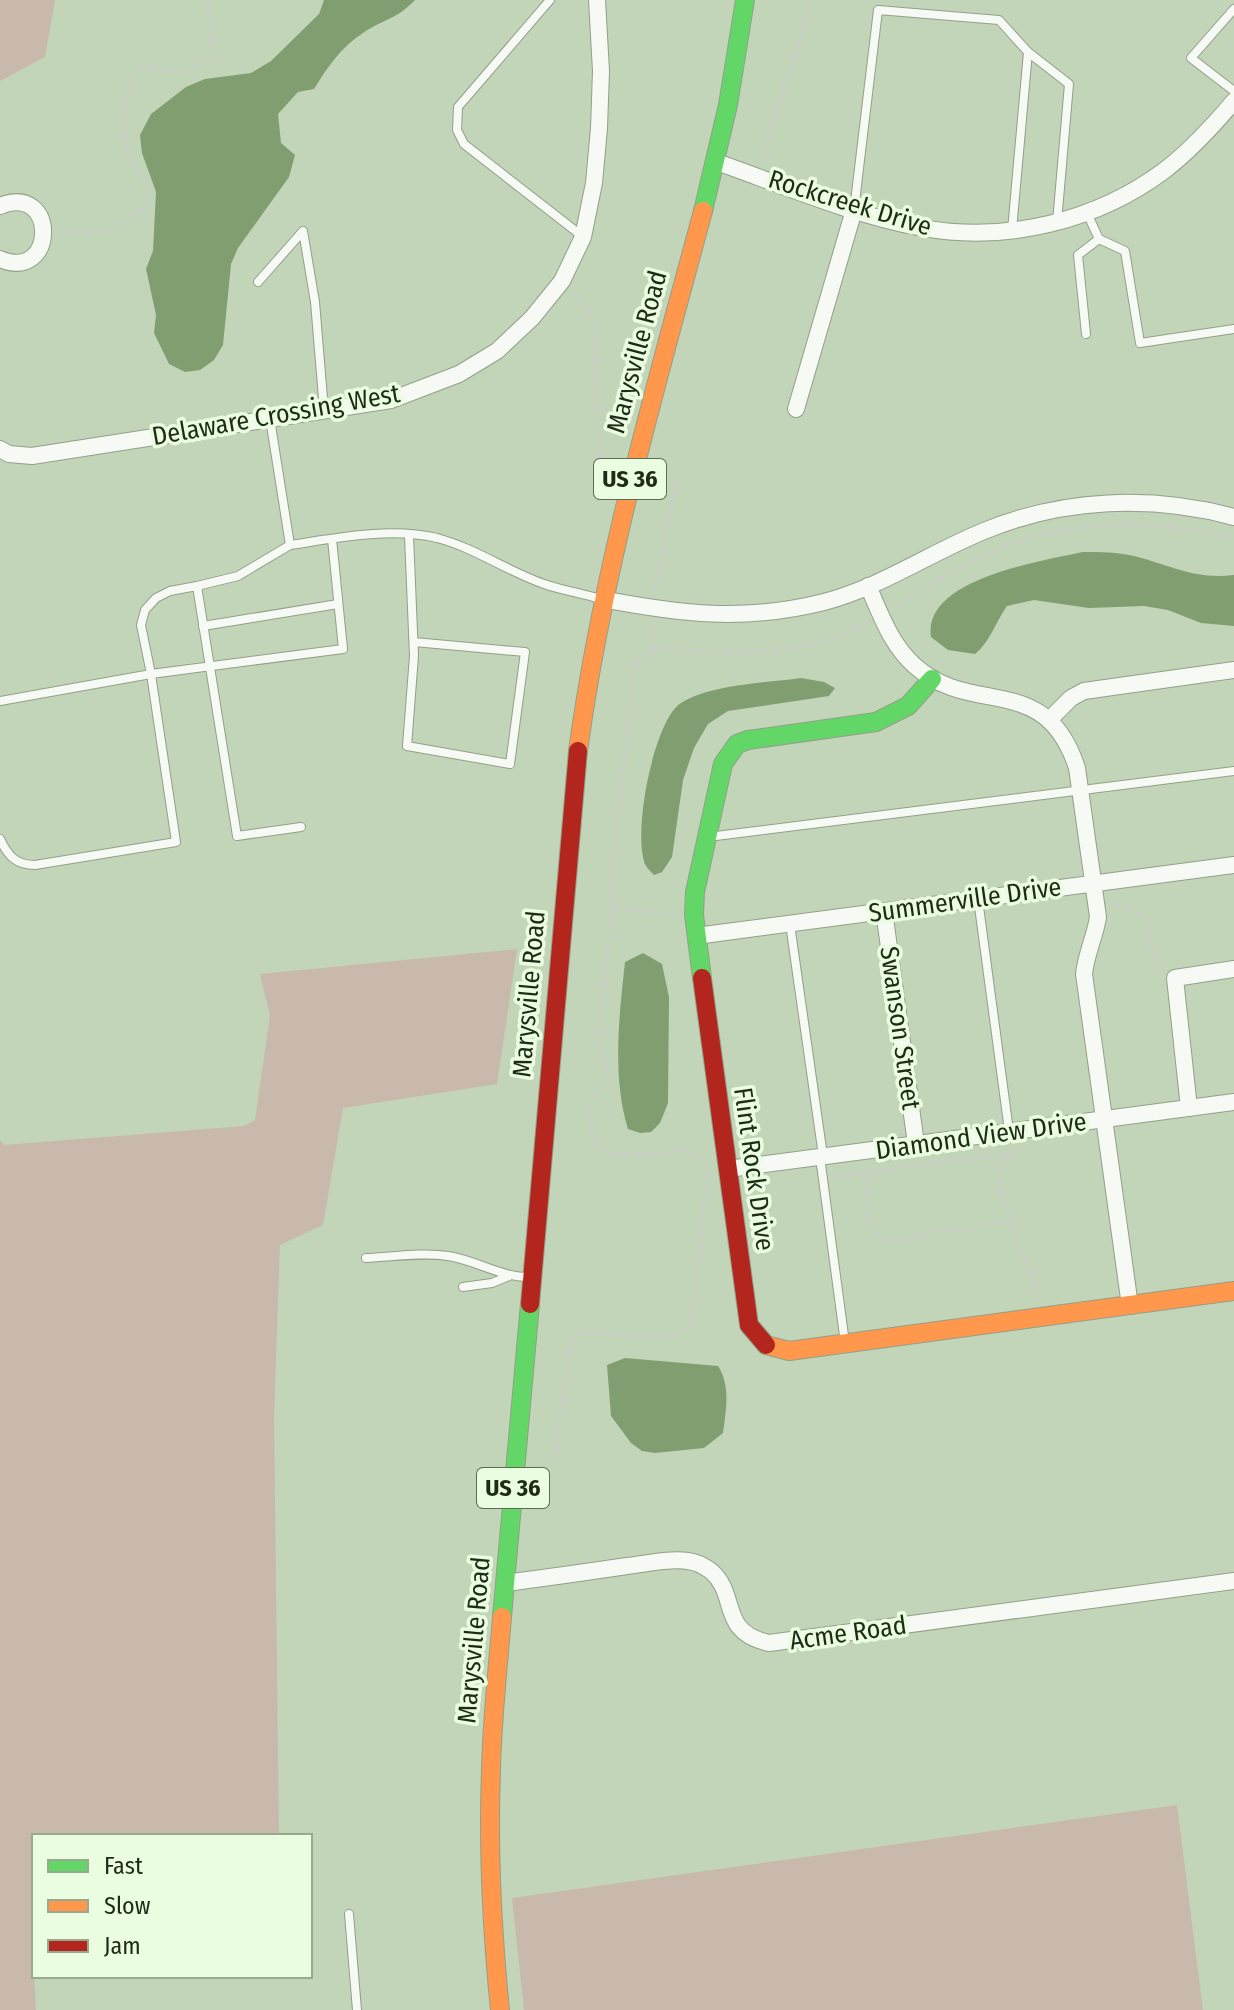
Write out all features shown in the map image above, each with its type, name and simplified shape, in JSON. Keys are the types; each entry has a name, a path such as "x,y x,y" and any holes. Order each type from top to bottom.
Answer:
{"main road":[{"name":"Marysville Road","path":"500,2010 489,1892 489,1800 577,761 602,599 629,482 714,161 731,88 745,0"},
{"name":"Flint Rock Drive","path":"932,679 921,697 893,717 748,740 737,744 723,764 695,892 694,915 749,1325 765,1345 777,1350 845,1344 1234,1291"}],"street":[{"name":"Delaware Crossing West","path":"0,449 9,454 32,456 391,400 459,374 497,351 532,318 562,281 583,237 594,183 599,128 601,71 597,0"},
{"name":"Rockcreek Drive","path":"714,161 854,210 920,228 980,233 1012,230 1057,223 1087,213 1134,190 1188,150 1234,101"},
{"path":"0,206 14,202 26,204 36,211 42,221 44,235 36,254 26,261 14,263 0,259"},
{"path":"796,409 854,210"},
{"path":"602,599 710,616 788,610 827,601 868,586 984,531 1059,508 1131,502 1170,504 1234,517"},
{"path":"868,586 900,651 932,679 952,688 1010,698 1030,706 1062,734 1072,752 1098,917 1084,974 1130,1306"},
{"path":"1049,720 1071,698 1084,691 1234,670"},
{"name":"Summerville Drive","path":"696,936 1234,865"},
{"name":"Swanson Street","path":"884,911 916,1144"},
{"path":"1189,1108 1175,978 1234,969"},
{"name":"Diamond View Drive","path":"728,1169 916,1144 1015,1138 1104,1120 1234,1102"},
{"name":"Acme Road","path":"505,1583 655,1562 688,1561 700,1564 719,1580 734,1620 742,1632 755,1640 769,1643 1234,1581"}],"lane":[{"path":"550,0 458,107 457,130 464,144 583,237"},
{"path":"1234,9 1191,58 1234,91"},
{"path":"854,210 878,10 999,20 1028,52 1069,84 1057,223"},
{"path":"1012,230 1028,52"},
{"path":"1087,213 1099,239 1125,251 1140,343 1234,329"},
{"path":"258,282 303,231 315,302 324,410"},
{"path":"1086,334 1078,255 1099,239"},
{"path":"270,419 290,545"},
{"path":"0,839 6,853 16,862 35,865 176,842 141,625 145,610 156,598 170,591 238,576 290,545 332,539 409,536 435,538 480,554 543,584 602,599"},
{"path":"409,536 414,656 407,746 510,764 525,652 414,642"},
{"path":"0,701 151,674 343,649 332,539"},
{"path":"197,586 237,836 301,827"},
{"path":"203,626 338,604"},
{"path":"707,837 1234,771"},
{"path":"978,899 1015,1138"},
{"path":"790,924 845,1344"},
{"path":"366,1258 448,1256 509,1276 531,1277"},
{"path":"463,1287 492,1283 509,1276"},
{"path":"349,1914 357,2010"}],"path":[{"path":"44,235 112,230 149,205 151,189 135,167 129,152 124,112 127,95 142,67 180,72 213,59 207,0"},
{"path":"763,178 769,160 767,140 801,36 808,0"},
{"path":"562,281 586,303 594,325 599,455 594,471 629,482"},
{"path":"651,652 654,580 677,479"},
{"path":"554,1463 571,1344 580,1333 595,1331 676,1336 691,1326 705,1198 708,1167 699,1157 684,1150 659,1154 607,1154 598,1148 589,1111 592,1099 610,1077 597,1040 613,909 612,870 635,665 659,648 720,653 777,651 838,638 989,553 1082,527 1126,524 1174,526 1234,539"},
{"path":"1109,897 1122,908 1142,915 1147,922 1153,959 1175,978"},
{"path":"613,909 694,915"},
{"path":"1015,1138 1015,1153 997,1173 999,1190 1009,1202 1010,1222 1032,1273 1040,1318"},
{"path":"823,1179 1015,1153"},
{"path":"866,1172 868,1184 863,1211 871,1230 891,1243 942,1229 965,1232 996,1222 1010,1222"}],"shaded area":[{"path":"0,0 55,0 45,57 0,81"},
{"path":"324,0 415,0 402,12 355,39 335,58 314,89 298,92 278,114 281,143 295,155 289,177 238,248 231,264 223,345 214,360 200,370 185,372 169,364 154,333 156,315 146,269 153,251 156,192 142,153 140,135 151,114 186,87 205,79 251,73 271,61 319,14"},
{"path":"1083,552 1128,555 1195,574 1234,575 1234,626 1201,623 1168,610 1144,606 1089,608 1034,600 1007,606 989,638 975,654 948,650 931,637 933,617 945,601 964,587 1015,568"},
{"path":"801,678 824,682 835,688 829,696 728,711 708,724 694,748 683,780 672,857 662,872 654,875 646,866 642,851 643,806 654,754 671,713 681,703 707,692"},
{"path":"517,949 497,1084 343,1108 323,1225 280,1245 274,1417 279,1834 32,1834 32,1978 36,2010 0,2010 0,1140 4,1145 244,1126 255,1120 270,1016 260,974"},
{"path":"643,953 662,964 669,997 668,1103 660,1123 651,1132 640,1133 628,1129 620,1089 618,1046 625,962"},
{"path":"625,1358 718,1366 726,1390 723,1433 704,1448 655,1453 642,1451 631,1443 611,1416 607,1365"},
{"path":"1177,1805 1203,2010 524,2010 512,1898"}],"traffic: fast":[{"path":"703,211 728,105 745,0"},
{"path":"702,978 694,915 695,892 723,764 737,744 876,722 908,706 932,679"},
{"path":"502,1617 530,1304"}],"traffic: slow":[{"path":"578,751 616,546 703,211"},
{"path":"766,1345 789,1351 1234,1291"},
{"path":"500,2010 493,1920 490,1800 502,1617"}],"traffic: jam":[{"path":"530,1304 578,751"},
{"path":"702,978 749,1325 766,1345"}]}
